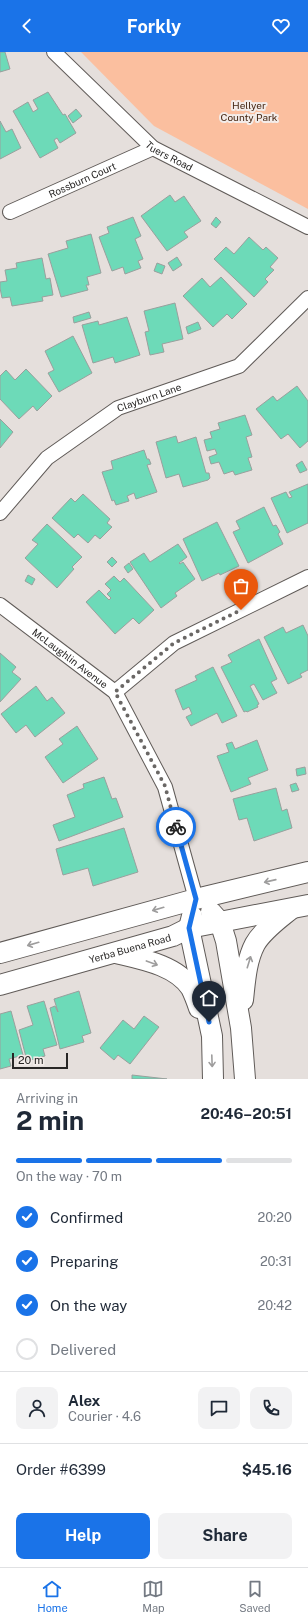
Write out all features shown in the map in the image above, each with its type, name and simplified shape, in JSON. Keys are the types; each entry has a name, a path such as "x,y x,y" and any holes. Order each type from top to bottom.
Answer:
{"main road":[{"path":"0,953 196,899 308,872"},
{"path":"196,899 220,922 226,941 240,1028 245,1079"},
{"name":"McLaughlin Avenue","path":"196,899 189,928 212,1036 213,1079"},
{"path":"240,1028 246,973 255,945 261,936 300,907"},
{"name":"Yerba Buena Road","path":"0,986 173,936 189,928 300,907"},
{"path":"114,952 148,961 170,970 190,987 212,1036"}],"street":[{"name":"Tuers Road","path":"54,52 153,148 308,227"},
{"name":"Rossburn Court","path":"10,212 153,148"},
{"name":"Clayburn Lane","path":"0,513 47,458 118,408 239,366 308,298"},
{"path":"115,692 174,643 308,577"},
{"name":"McLaughlin Avenue","path":"0,604 115,692 165,786 196,899"}],"green space":[{"name":"Hellyer County Park","path":"81,52 308,52 308,209 154,126"}],"building":[{"path":"0,52 5,52 10,69 0,72"},
{"path":"48,92 63,115 65,114 76,133 60,143 57,138 54,140 58,148 40,158 13,111 28,102 33,112 38,109 33,100"},
{"path":"76,109 82,116 73,123 68,116"},
{"path":"0,121 6,132 12,129 21,148 0,159"},
{"path":"170,195 175,202 184,196 201,221 184,232 188,237 167,251 141,216"},
{"path":"133,217 141,236 135,239 143,259 138,261 141,268 125,274 123,267 112,271 99,237 109,233 107,227"},
{"path":"216,217 221,222 216,228 211,224"},
{"path":"91,234 101,273 87,277 89,285 86,285 88,290 61,297 48,254 68,248 66,241"},
{"path":"249,237 263,250 266,247 278,258 270,267 274,270 265,279 268,282 254,297 214,259 226,247 234,254"},
{"path":"177,257 182,265 173,271 168,263"},
{"path":"42,258 46,279 50,278 53,295 42,297 43,301 12,306 10,297 2,298 0,288 0,282 7,281 5,270 17,268 16,263"},
{"path":"157,263 165,266 162,274 154,271"},
{"path":"221,277 247,304 232,319 227,314 213,327 183,296 202,278 210,287"},
{"path":"175,303 183,339 162,344 164,352 150,355 145,332 149,331 144,311"},
{"path":"89,312 91,318 74,323 73,317"},
{"path":"127,317 140,355 115,363 113,357 93,363 82,325 98,321 99,325"},
{"path":"198,322 201,329 188,334 186,327"},
{"path":"73,336 92,373 59,392 48,373 54,370 45,351"},
{"path":"26,369 52,396 37,411 33,406 19,419 0,399 0,376 6,370 15,380"},
{"path":"297,386 308,401 308,441 300,448 288,434 281,439 256,409 273,396 277,401"},
{"path":"245,415 252,435 246,437 252,457 248,458 252,470 235,475 233,471 224,474 219,462 211,464 209,457 217,454 215,449 207,451 204,440 212,438 210,432 220,429 218,423"},
{"path":"0,419 13,432 0,448"},
{"path":"176,436 178,443 196,437 206,473 209,473 210,478 208,480 183,487 179,474 166,478 156,442"},
{"path":"144,450 147,459 149,459 151,464 147,465 157,492 136,499 134,493 127,496 129,501 116,505 114,500 112,501 102,472 113,469 111,461"},
{"path":"302,461 307,470 300,473 296,465"},
{"path":"308,484 308,523 287,533 271,498 286,492 289,498 292,497 289,492"},
{"path":"83,494 110,519 107,523 112,527 100,539 95,535 88,543 78,534 74,538 52,518 71,498 75,502"},
{"path":"264,507 273,526 276,525 280,532 278,534 283,544 248,563 233,532 240,529 236,521"},
{"path":"217,522 239,566 220,575 219,573 202,581 183,539"},
{"path":"47,524 82,557 72,567 74,569 57,588 25,558 38,544 32,540"},
{"path":"178,544 187,557 179,563 180,564 183,562 195,579 175,593 177,596 161,608 130,562 144,553 150,562"},
{"path":"112,557 117,562 112,567 107,562"},
{"path":"129,563 133,569 128,573 124,567"},
{"path":"28,575 35,579 32,585 25,581"},
{"path":"114,576 120,582 124,578 154,610 139,624 133,618 115,634 86,602 99,590 109,600 111,598 107,594 111,590 105,584"},
{"path":"303,625 308,636 308,670 300,674 302,677 288,684 264,637 283,627 286,633"},
{"path":"259,639 277,679 271,682 277,693 263,700 254,684 250,686 259,704 257,705 258,707 244,712 221,667 232,662 228,655"},
{"path":"0,653 16,667 12,672 21,679 0,702"},
{"path":"213,667 237,716 222,723 217,713 191,726 186,717 192,714 189,707 183,710 175,690 197,680 195,676"},
{"path":"36,686 47,701 52,697 65,713 35,737 26,725 16,733 1,714"},
{"path":"77,726 98,759 63,783 45,757 63,744 59,739"},
{"path":"257,740 268,770 248,778 251,784 231,792 217,756 229,752 226,744 232,742 235,749"},
{"path":"305,767 306,774 297,776 296,769"},
{"path":"104,777 112,799 116,798 123,817 59,841 53,825 75,817 67,795 84,788 83,784"},
{"path":"296,783 299,790 292,792 290,785"},
{"path":"276,788 282,811 287,809 292,828 254,841 247,818 239,820 233,799"},
{"path":"124,828 138,872 93,886 88,868 63,875 56,849"},
{"path":"79,991 91,1033 82,1036 84,1042 60,1049 50,1008 55,1006 58,1012 54,999"},
{"path":"44,1001 57,1045 43,1049 45,1056 27,1061 19,1030 33,1025 27,1006"},
{"path":"11,1011 23,1055 9,1059 11,1066 0,1069 0,1014"},
{"path":"144,1016 159,1027 130,1064 118,1055 114,1060 100,1048 123,1020 134,1029"},
{"path":"132,1075 167,1079 132,1079"}],"way so far":[{"path":"176,827 165,786 115,692 174,643 241,610"}],"route":[{"path":"176,827 196,899 189,928 209,1022"}]}
